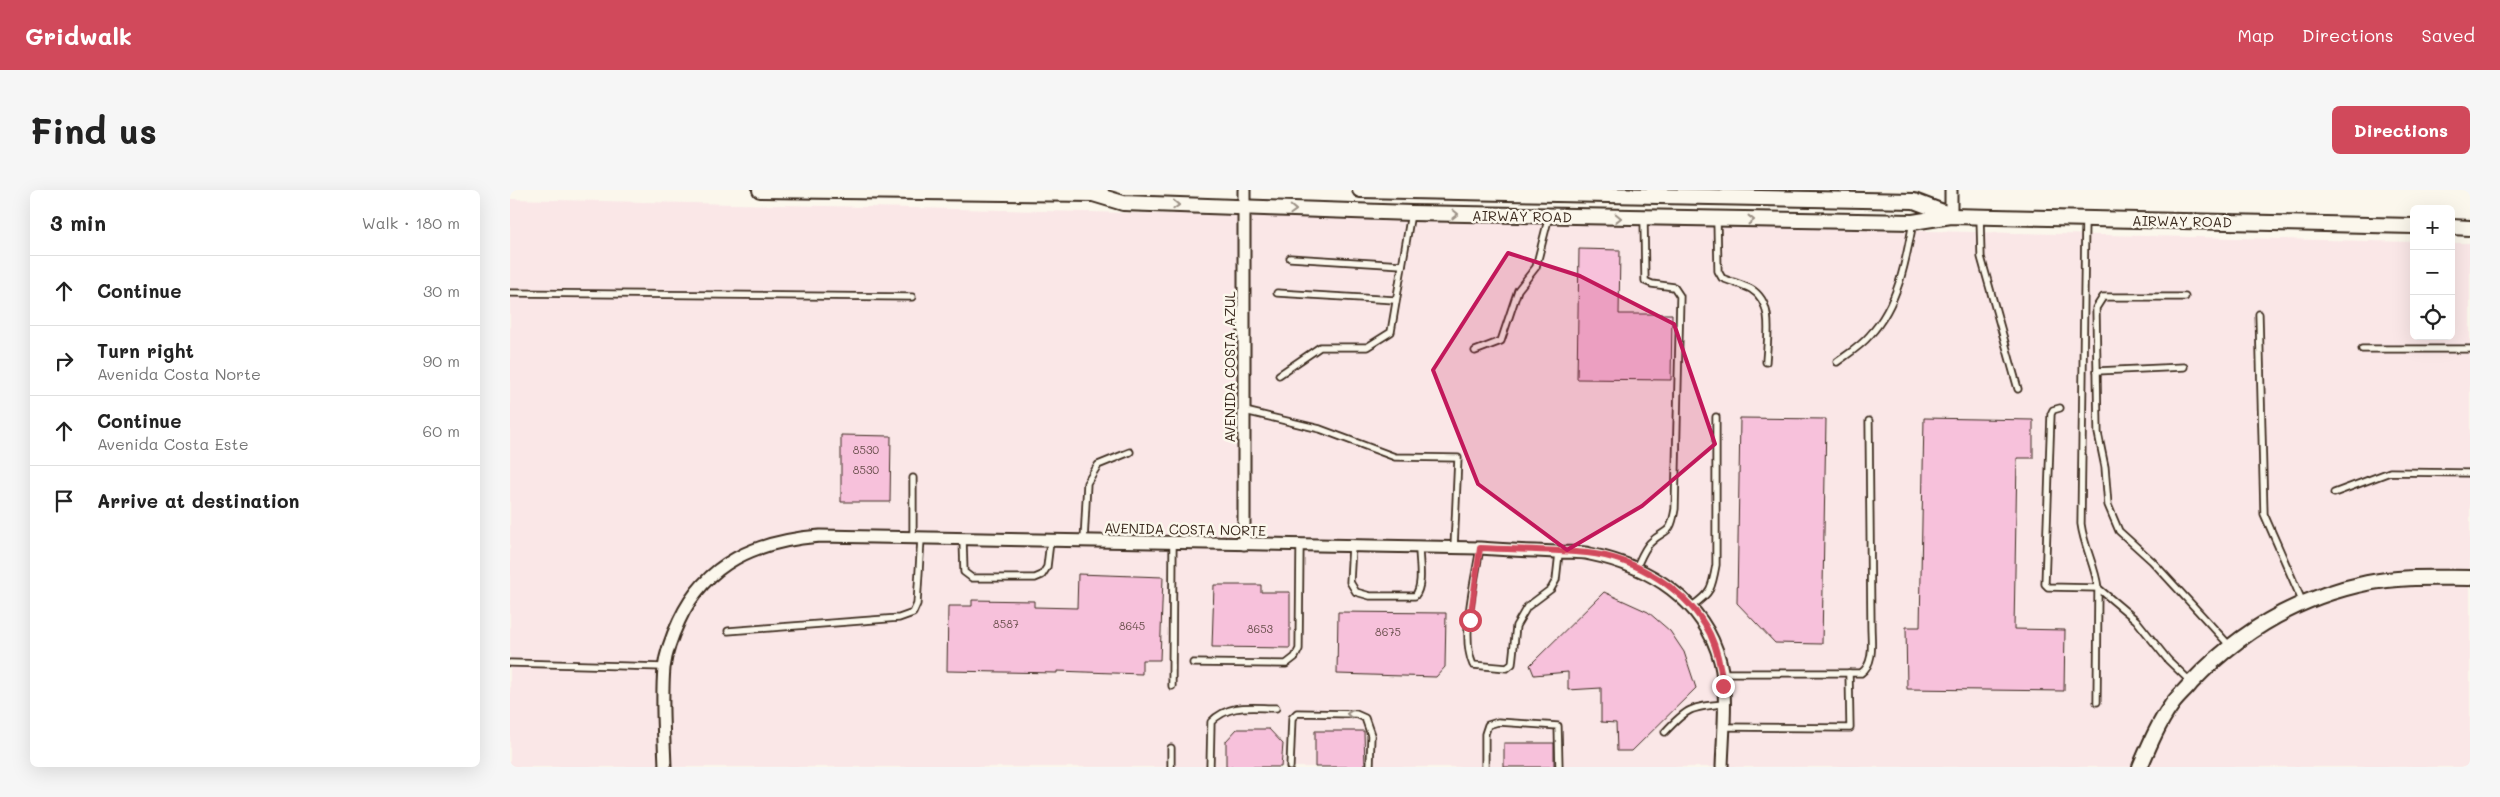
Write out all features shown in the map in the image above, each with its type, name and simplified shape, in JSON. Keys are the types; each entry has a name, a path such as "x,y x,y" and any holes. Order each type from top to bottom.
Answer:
{"street":[{"name":"AIRWAY ROAD","path":"760,190 1093,194 1110,190"},
{"name":"AVENIDA COSTA AZUL","path":"1244,190 1244,544"},
{"name":"AIRWAY ROAD","path":"1360,190 1914,201 1951,216"},
{"path":"1951,190 1951,216"},
{"name":"AIRWAY ROAD","path":"1093,194 1123,203 1644,219 1913,222 1951,216 1980,216 2410,226"},
{"path":"2455,227 2470,228"},
{"name":"AVENIDA COSTA NORTE","path":"664,767 664,667 670,639 688,602 712,574 728,562 754,548 791,538 820,536 1050,542 1480,548 1588,553 1627,563 1660,580 1692,606 1710,634 1720,661 1723,704 1722,767"},
{"path":"2140,767 2171,705 2230,646 2277,614 2325,594 2368,583 2425,577 2470,578"}],"lane":[{"path":"1279,375 1320,347 1367,347 1391,332 1411,213"},
{"path":"1475,352 1501,341 1518,290 1536,267 1550,216"},
{"path":"1980,216 1981,257 2018,389"},
{"path":"1636,568 1650,543 1667,532 1673,522 1675,509 1680,296 1674,287 1652,284 1645,281 1644,219"},
{"path":"2085,219 2081,524 2083,542 2096,571 2098,588 2096,702"},
{"path":"1717,220 1718,271 1722,278 1752,290 1763,300 1768,320 1766,362"},
{"path":"1837,362 1870,336 1890,306 1906,257 1913,222"},
{"path":"1290,258 1402,266"},
{"path":"510,293 912,297"},
{"path":"1277,293 1395,300"},
{"path":"2185,297 2103,297 2096,308 2098,433 2105,467 2108,506 2119,531 2152,561 2230,646"},
{"path":"2259,314 2264,514 2304,603"},
{"path":"2362,349 2470,349"},
{"path":"2097,371 2184,367"},
{"path":"2060,408 2053,410 2051,414 2045,584 2048,587 2098,588 2136,620 2168,660 2192,683"},
{"path":"1245,411 1320,429 1395,457 1458,458 1454,548"},
{"path":"1692,606 1707,596 1713,585 1715,572 1716,417"},
{"path":"1721,673 1861,673 1867,669 1870,659 1869,421"},
{"path":"1084,542 1087,483 1098,466 1130,452"},
{"path":"2334,493 2390,472 2470,473"},
{"path":"728,632 899,618 912,613 917,604 917,538 913,478"},
{"path":"963,540 964,572 972,578 1035,578 1042,576 1047,567 1050,542"},
{"path":"1172,686 1173,544"},
{"path":"1193,663 1286,664 1295,657 1299,649 1300,545"},
{"path":"1352,546 1350,582 1356,592 1370,596 1414,596 1418,592 1420,583 1419,548"},
{"path":"1480,548 1470,620 1468,655 1473,665 1489,668 1507,668 1512,664 1516,626 1527,607 1551,589 1556,580 1559,553"},
{"path":"510,663 664,667"},
{"path":"1723,727 1850,728 1849,673"},
{"path":"1665,732 1679,716 1693,707 1723,704"},
{"path":"1210,767 1211,722 1216,716 1233,708 1276,708"},
{"path":"1290,767 1292,718 1297,713 1302,713 1356,714 1365,718 1371,736 1370,767"},
{"path":"1484,767 1485,734 1488,725 1498,722 1558,726 1559,767"},
{"path":"1171,748 1171,767"}],"highlighted area":[{"path":"1508,253 1580,276 1674,324 1715,444 1642,506 1567,550 1478,484 1433,370"}],"shaded area":[{"path":"510,199 2410,242 2410,340 2455,340 2455,243 2470,243 2470,767 510,767"}],"building":[{"path":"1579,249 1620,250 1619,314 1672,314 1671,380 1577,379"},
{"path":"1740,418 1826,419 1822,644 1775,643 1737,603"},
{"path":"1924,418 2033,420 2033,458 2017,458 2014,629 2065,630 2064,691 1907,689 1906,627 1920,627"},
{"path":"841,435 891,436 890,502 841,502"},
{"path":"1078,574 1163,577 1160,660 1142,660 1142,674 1057,671 1057,673 947,671 948,606 972,606 972,600 1034,601 1034,607 1077,608"},
{"path":"1214,585 1261,585 1261,592 1290,592 1290,648 1212,647"},
{"path":"1604,592 1648,612 1670,631 1684,652 1696,688 1632,751 1617,751 1616,723 1601,722 1601,688 1568,690 1568,672 1534,675 1530,665"},
{"path":"1338,612 1446,613 1445,667 1436,677 1337,674"},
{"path":"1237,729 1269,729 1283,744 1281,767 1226,767 1226,741"},
{"path":"1315,731 1364,731 1365,767 1315,767"},
{"path":"1504,743 1554,743 1554,767 1504,767"}],"route":[{"path":"1470,620 1480,548 1588,553 1627,563 1660,580 1689,602 1710,634 1720,661 1723,686"}]}
